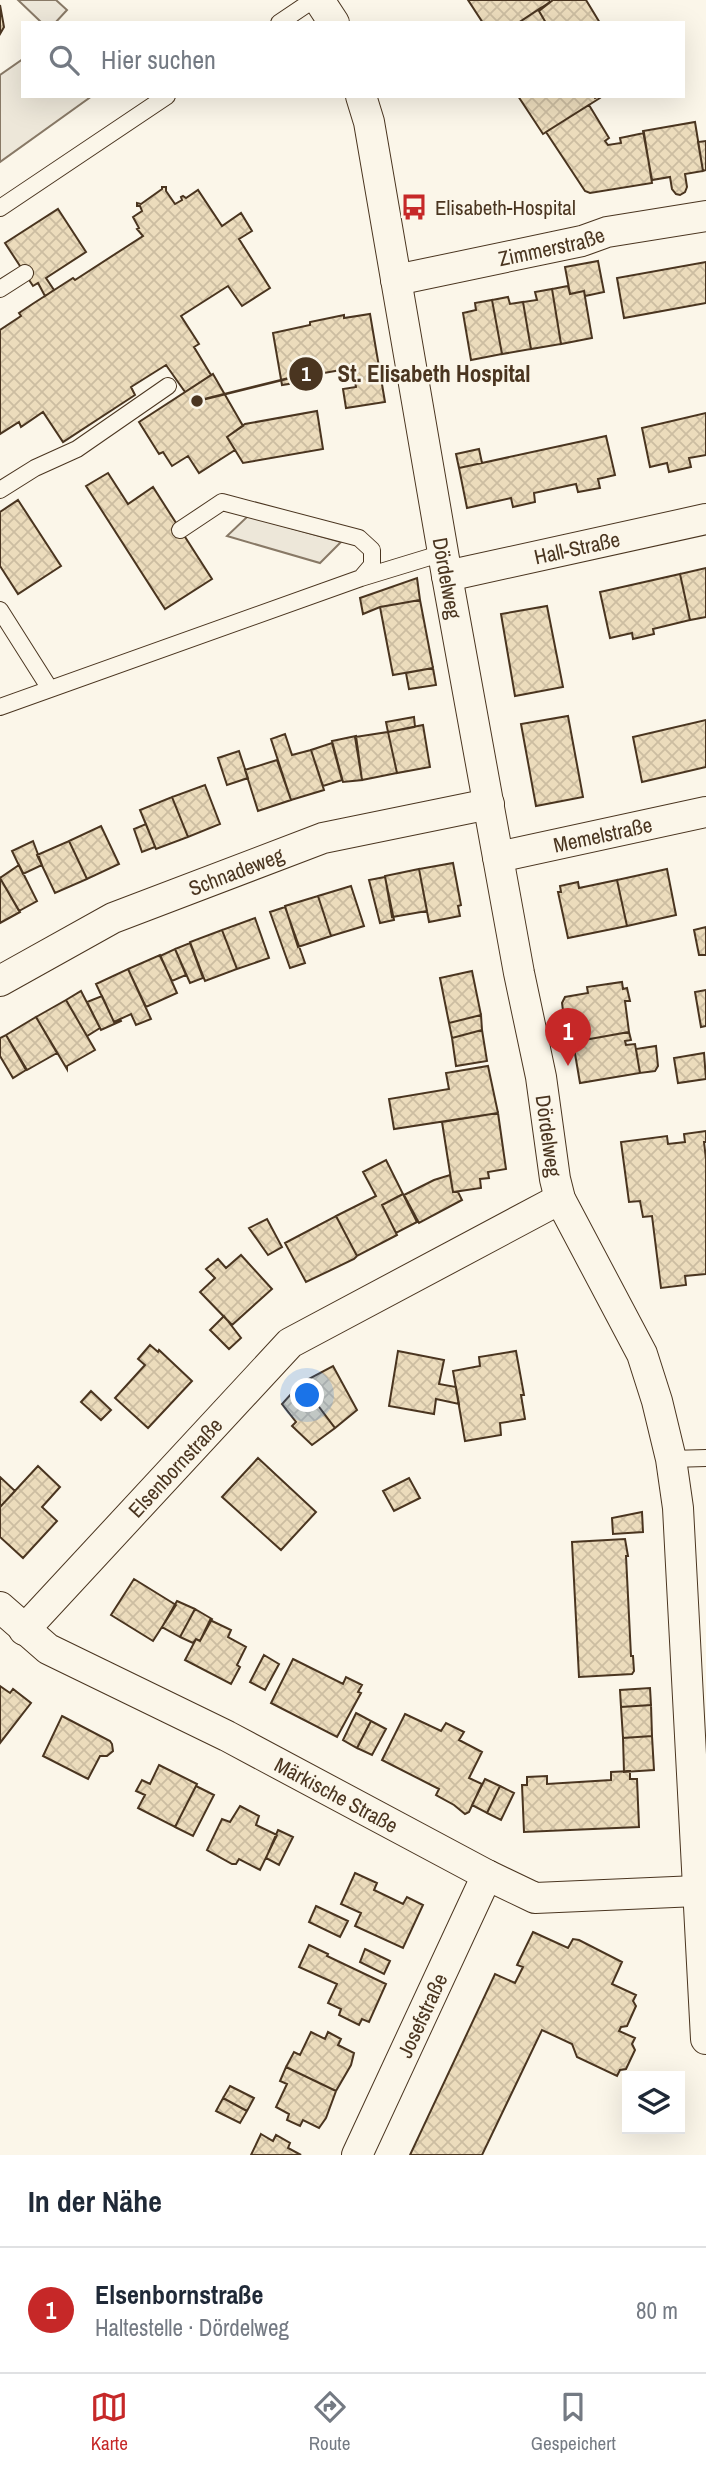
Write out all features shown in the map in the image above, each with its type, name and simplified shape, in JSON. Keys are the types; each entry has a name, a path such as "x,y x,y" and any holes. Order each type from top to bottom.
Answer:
{"street":[{"path":"319,0 333,21"},
{"name":"Dördelweg","path":"362,98 369,122 445,565 541,1077 555,1179 560,1199 642,1354 671,1460 678,1508 700,1808 697,1891 706,2039"},
{"name":"Zimmerstraße","path":"396,280 582,241 607,232 706,216"},
{"name":"Hall-Straße","path":"445,565 706,519"},
{"name":"Schnadeweg","path":"0,981 113,918 323,838 489,804"},
{"name":"Memelstraße","path":"498,857 706,812"},
{"name":"Elsenbornstraße","path":"24,1630 290,1343 560,1199"},
{"name":"Märkische Straße","path":"0,1607 48,1649 227,1736 535,1898 697,1891"},
{"name":"Josefstraße","path":"357,2155 487,1875"}],"lane":[{"path":"282,21 313,0"},
{"path":"0,208 164,98"},
{"path":"0,289 25,273"},
{"path":"0,490 35,468 77,449 168,386"},
{"path":"180,530 222,502 247,508 359,538 372,550 372,565 361,578"},
{"path":"0,707 361,578 445,565"},
{"path":"0,610 50,689"},
{"path":"671,1460 706,1458"}],"shaded area":[{"path":"18,0 56,0 67,10 57,21 40,21"},
{"path":"21,60 21,98 89,98 0,162 0,75"},
{"path":"248,516 341,542 320,563 227,536"}],"building":[{"path":"468,0 550,2 521,21 482,21"},
{"path":"553,0 586,0 599,21 545,21 539,11"},
{"path":"0,5 4,27 0,34"},
{"path":"542,7 539,11 545,21 521,21"},
{"path":"519,98 600,98 543,134"},
{"path":"589,105 609,138 605,141 608,145 621,143 620,138 644,133 652,183 590,193 585,191 546,132"},
{"path":"695,122 703,171 685,174 687,187 680,195 672,189 670,177 652,180 643,131"},
{"path":"706,141 706,170 703,171 698,142"},
{"path":"162,187 166,187 175,204 182,200 181,197 186,198 198,190 222,226 241,213 252,231 239,239 270,288 242,306 228,286 181,316 199,344 194,347 211,375 185,392 166,365 131,387 135,395 63,442 43,412 21,427 19,422 0,434 0,330 34,303 143,236 133,217 142,211 137,203 141,204"},
{"path":"58,209 86,252 46,278 54,290 45,296 38,283 33,286 5,243"},
{"path":"598,261 604,292 585,296 584,291 570,294 565,267"},
{"path":"706,262 706,303 624,318 617,278"},
{"path":"568,286 570,294 584,291 592,338 561,344 552,289"},
{"path":"552,289 561,344 531,349 523,302 537,300 535,292"},
{"path":"508,297 510,304 523,302 531,349 502,354 492,300"},
{"path":"492,300 502,354 471,360 463,313 476,310 475,303"},
{"path":"370,314 385,402 346,408 343,389 356,387 352,368 307,376 308,381 282,385 273,333 344,315 344,318"},
{"path":"213,374 243,426 227,437 235,450 199,473 188,456 172,466 163,452 159,454 139,422"},
{"path":"317,411 323,449 243,463 227,437 245,424"},
{"path":"706,413 706,455 689,458 691,467 669,472 667,463 650,467 642,428"},
{"path":"606,436 615,475 598,479 600,488 578,492 576,484 534,493 535,502 513,507 511,498 467,508 459,468"},
{"path":"479,449 482,463 459,468 456,454"},
{"path":"108,473 128,504 153,487 212,579 165,609 86,486"},
{"path":"18,500 61,566 18,594 0,566 0,512"},
{"path":"706,568 706,617 690,620 680,574"},
{"path":"680,574 690,620 653,629 654,634 633,639 632,633 610,638 600,592"},
{"path":"417,578 420,600 380,607 363,614 360,598"},
{"path":"420,600 433,668 393,675 380,607"},
{"path":"547,606 563,687 515,696 501,614"},
{"path":"433,668 436,685 409,689 406,673"},
{"path":"568,716 583,797 536,806 521,724"},
{"path":"414,717 415,727 388,732 386,722"},
{"path":"706,720 706,767 642,782 633,737"},
{"path":"423,725 430,767 397,773 388,732"},
{"path":"388,732 397,773 362,780 355,737"},
{"path":"285,734 292,755 311,750 324,790 291,800 271,739"},
{"path":"356,736 362,780 343,782 332,741"},
{"path":"332,743 342,780 323,786 311,750"},
{"path":"239,751 248,778 227,785 218,758"},
{"path":"277,760 291,800 258,811 245,770"},
{"path":"205,785 220,824 188,837 172,797"},
{"path":"172,797 188,837 156,849 140,810"},
{"path":"146,824 155,847 142,852 134,829"},
{"path":"101,826 119,864 87,879 69,841"},
{"path":"33,841 42,865 23,874 12,851"},
{"path":"69,841 87,879 55,893 37,855"},
{"path":"453,863 461,905 458,906 460,916 429,922 419,869"},
{"path":"19,865 37,901 19,911 0,878"},
{"path":"419,869 427,911 392,917 385,876"},
{"path":"667,869 676,915 627,926 617,880"},
{"path":"385,877 394,920 380,923 369,880"},
{"path":"0,878 20,912 0,923"},
{"path":"617,880 627,926 568,938 558,892 561,892 560,886 578,882 579,888"},
{"path":"351,886 364,926 331,936 318,896"},
{"path":"318,896 331,936 298,947 285,906"},
{"path":"285,907 305,963 290,968 270,912"},
{"path":"255,918 269,958 237,969 222,930"},
{"path":"706,927 706,955 699,955 694,930"},
{"path":"222,930 237,969 205,981 190,942"},
{"path":"190,943 203,978 190,983 175,949"},
{"path":"175,949 186,975 172,981 160,956"},
{"path":"160,955 177,993 146,1007 128,969"},
{"path":"128,969 151,1019 136,1025 131,1014 114,1022 96,984"},
{"path":"472,971 481,1015 449,1023 440,978"},
{"path":"622,982 623,989 627,988 630,1001 625,1001 629,1032 573,1042 570,1021 564,1018 562,1003 565,997 588,993 587,987"},
{"path":"706,990 706,1026 701,1027 695,992"},
{"path":"81,991 100,1028 87,1036 66,1000"},
{"path":"102,996 114,1022 120,1019 121,1021 101,1030 87,1002"},
{"path":"66,1000 95,1050 67,1066 67,1069 36,1017"},
{"path":"481,1015 482,1030 452,1038 449,1023"},
{"path":"36,1017 57,1053 27,1070 6,1035"},
{"path":"482,1030 487,1061 456,1066 452,1038"},
{"path":"629,1032 631,1040 625,1041 626,1045 635,1044 640,1073 580,1083 573,1042"},
{"path":"6,1035 26,1070 13,1078 0,1056 0,1038"},
{"path":"656,1046 658,1066 655,1071 640,1073 636,1049"},
{"path":"704,1053 706,1079 678,1083 674,1058"},
{"path":"488,1066 498,1113 394,1129 389,1099 449,1089 446,1073"},
{"path":"498,1113 506,1169 488,1172 489,1178 480,1179 481,1188 453,1192 442,1122"},
{"path":"706,1131 706,1274 685,1276 686,1285 661,1288 652,1216 643,1217 640,1201 629,1202 621,1142 667,1136 668,1144 685,1142 684,1134"},
{"path":"386,1160 403,1194 382,1205 397,1235 357,1256 336,1216 376,1196 363,1172"},
{"path":"450,1175 453,1192 458,1192 462,1200 419,1223 404,1195"},
{"path":"403,1194 417,1222 396,1233 382,1205"},
{"path":"336,1216 357,1256 306,1282 285,1243"},
{"path":"267,1219 282,1247 268,1255 249,1228"},
{"path":"241,1255 272,1289 232,1325 200,1292 215,1278 206,1269 218,1259 226,1268"},
{"path":"224,1316 241,1338 229,1349 210,1330"},
{"path":"150,1345 192,1381 148,1428 115,1398 145,1365 138,1359"},
{"path":"398,1351 444,1360 439,1384 456,1387 459,1404 436,1399 434,1414 389,1406"},
{"path":"516,1351 524,1395 521,1395 525,1419 500,1423 501,1435 465,1441 453,1371 480,1366 479,1357"},
{"path":"333,1366 357,1410 335,1428 301,1383"},
{"path":"301,1383 335,1428 312,1445 292,1426 296,1422 282,1404"},
{"path":"91,1391 111,1410 101,1420 81,1402"},
{"path":"258,1458 316,1512 281,1550 222,1497"},
{"path":"38,1466 60,1487 42,1507 57,1521 23,1558 0,1537 0,1507"},
{"path":"0,1477 15,1491 0,1507"},
{"path":"409,1478 420,1498 394,1511 383,1491"},
{"path":"642,1512 643,1532 613,1534 612,1518"},
{"path":"625,1539 634,1671 632,1674 579,1677 572,1542"},
{"path":"134,1579 176,1605 153,1641 111,1615"},
{"path":"177,1601 195,1609 180,1637 162,1627"},
{"path":"195,1609 212,1619 200,1641 196,1639 193,1643 180,1637"},
{"path":"210,1620 231,1630 228,1637 246,1647 231,1684 185,1660 196,1639 200,1641"},
{"path":"264,1655 279,1664 265,1690 250,1682"},
{"path":"293,1659 343,1684 346,1677 362,1685 358,1692 361,1693 337,1737 271,1703"},
{"path":"0,1686 10,1693 13,1689 31,1703 0,1743"},
{"path":"650,1688 651,1705 621,1707 620,1690"},
{"path":"651,1705 652,1736 623,1738 621,1707"},
{"path":"356,1713 371,1721 357,1748 343,1740"},
{"path":"405,1714 441,1731 446,1723 464,1732 459,1740 482,1752 469,1778 482,1784 469,1812 465,1814 436,1795 439,1789 382,1760"},
{"path":"62,1716 112,1744 113,1751 107,1756 100,1756 88,1779 43,1756"},
{"path":"371,1721 386,1729 372,1755 357,1748"},
{"path":"652,1736 654,1770 624,1772 623,1738"},
{"path":"159,1765 197,1784 175,1827 138,1808 145,1795 136,1791 142,1780 150,1784"},
{"path":"630,1771 630,1779 637,1779 639,1827 524,1832 522,1785 527,1785 527,1777 547,1776 547,1784 611,1780 611,1772"},
{"path":"485,1779 500,1786 487,1813 472,1805"},
{"path":"196,1786 214,1795 193,1836 175,1827"},
{"path":"500,1786 514,1793 501,1820 487,1813"},
{"path":"240,1806 259,1816 256,1825 277,1835 260,1870 239,1859 236,1864 232,1864 207,1850 222,1819 230,1822"},
{"path":"278,1830 293,1837 279,1865 266,1858"},
{"path":"355,1873 377,1883 374,1890 403,1904 407,1897 423,1905 403,1948 355,1926 361,1913 341,1904"},
{"path":"316,1906 348,1921 340,1937 309,1922"},
{"path":"533,1932 568,1948 573,1939 579,1940 622,1962 612,1984 636,1995 633,2001 636,2006 627,2026 621,2027 619,2031 635,2038 632,2044 635,2050 626,2069 620,2070 617,2076 577,2057 572,2044 542,2030 482,2155 410,2155 495,1974 515,1983 523,1967 517,1965"},
{"path":"309,1945 386,1984 369,2022 362,2019 359,2025 339,2015 341,2009 328,2003 337,1984 299,1967"},
{"path":"365,1949 390,1961 384,1974 360,1962"},
{"path":"311,2032 325,2039 328,2032 341,2039 338,2045 354,2053 351,2065 336,2091 286,2067 294,2052 300,2055"},
{"path":"286,2067 336,2091 326,2118 319,2128 303,2120 300,2126 287,2120 289,2114 276,2107 287,2084 280,2081"},
{"path":"230,2086 254,2098 247,2111 223,2098"},
{"path":"223,2098 247,2111 240,2123 216,2111"},
{"path":"261,2134 273,2141 276,2135 290,2143 288,2148 301,2155 251,2155"}],"place":[{"name":"Elisabeth-Hospital","path":"414,207"},
{"name":"St. Elisabeth Hospital","path":"197,401"},
{"name":"Elsenbornstraße","path":"568,1066"}]}
